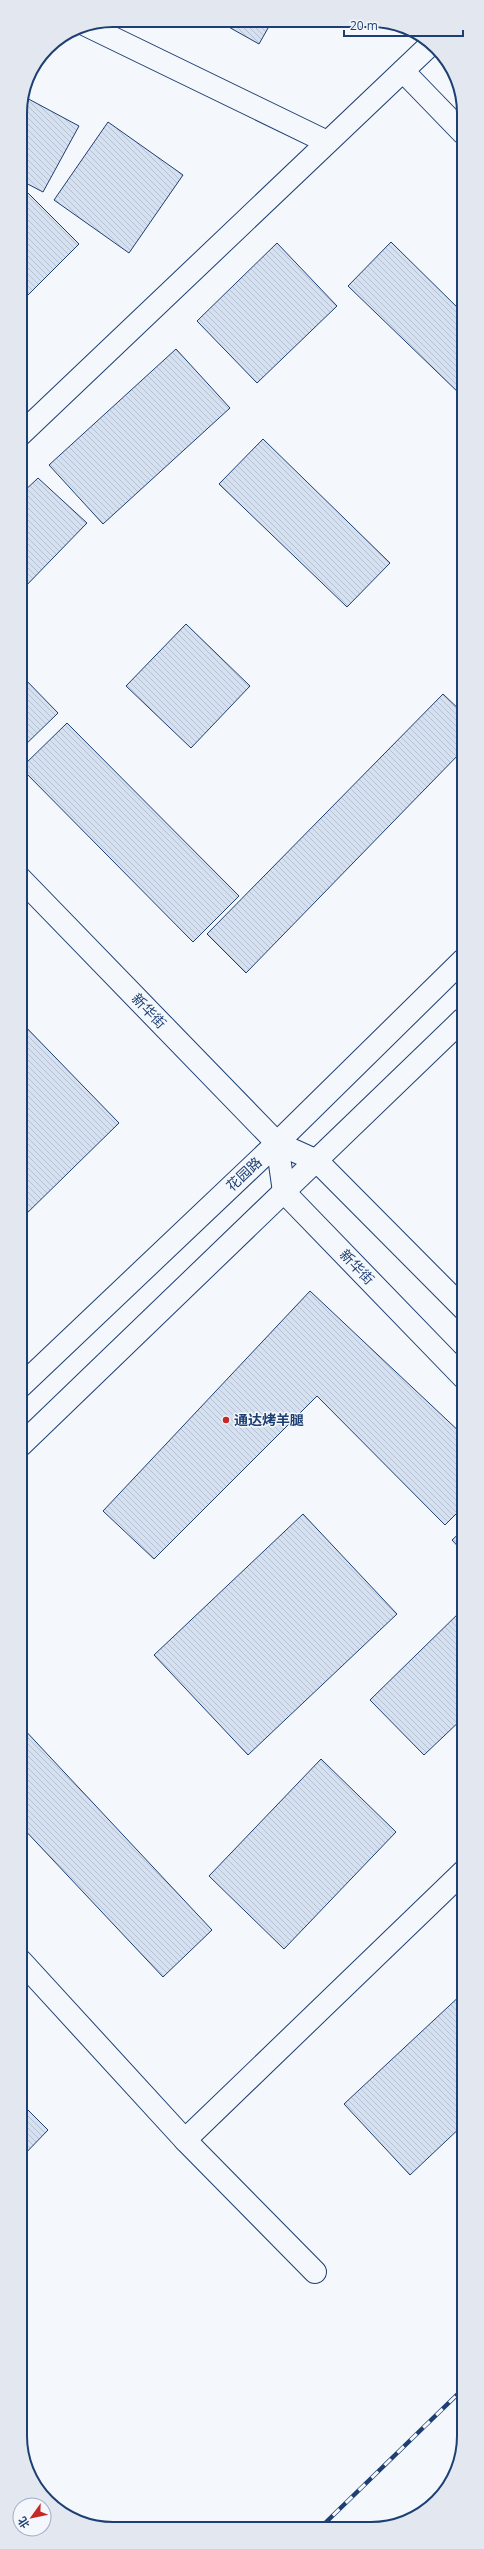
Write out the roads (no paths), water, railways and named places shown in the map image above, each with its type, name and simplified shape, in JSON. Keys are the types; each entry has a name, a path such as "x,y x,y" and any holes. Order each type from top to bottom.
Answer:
{"main road":[{"path":"95,29 328,142"},
{"path":"27,428 427,48"},
{"path":"403,71 457,127"},
{"name":"新华街","path":"27,885 277,1143 318,1161 457,1302"},
{"name":"花园路","path":"27,1379 277,1143 457,966"},
{"path":"27,1438 457,1027"},
{"path":"277,1143 284,1192"},
{"name":"新华街","path":"284,1192 457,1372"},
{"path":"185,2140 457,1878"},
{"path":"27,1968 185,2140 315,2272"}],"railway":[{"path":"326,2522 457,2395"}],"place":[{"name":"通达烤羊腿","path":"226,1420"}]}
